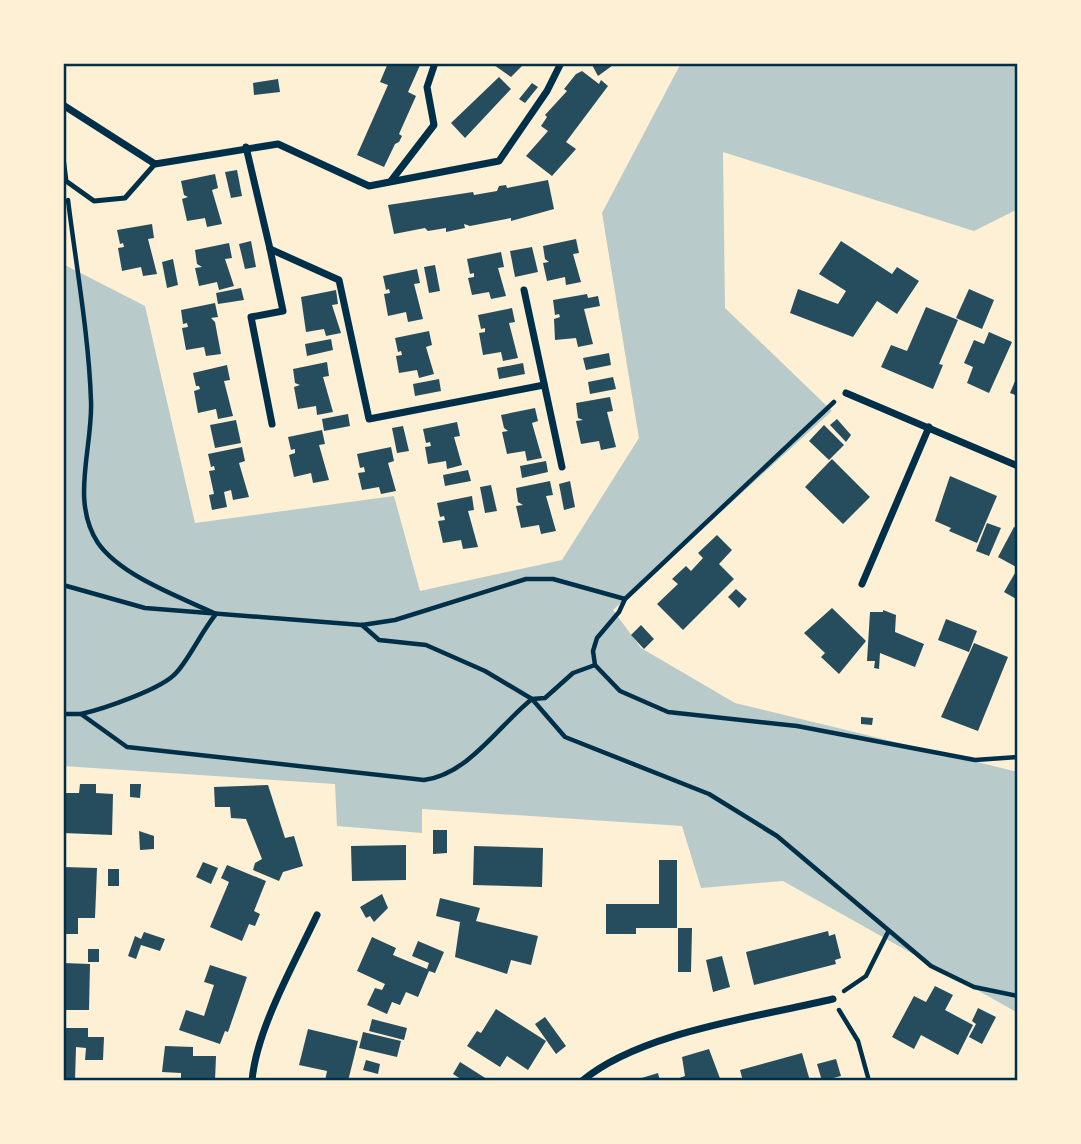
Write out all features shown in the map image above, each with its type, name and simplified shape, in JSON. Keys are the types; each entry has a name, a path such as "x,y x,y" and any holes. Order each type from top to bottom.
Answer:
{"street":[{"path":"390,181 435,125 427,87 435,63"},
{"path":"63,106 155,163 278,144 369,186 499,161 547,91 561,63"},
{"path":"246,147 283,311 251,317 272,424"},
{"path":"270,248 339,280 369,419 544,385"},
{"path":"524,290 562,467"},
{"path":"846,393 1018,466"},
{"path":"862,584 929,427"},
{"path":"252,1081 253,1065 279,997 317,915"},
{"path":"582,1081 600,1066 675,1037 833,999"}],"lane":[{"path":"63,157 66,181 94,201 125,198 155,163"}],"path":[{"path":"66,181 91,402 83,472 86,506 96,540 111,559 216,614"},
{"path":"846,393 825,409 625,599 619,612 597,638 593,651 595,664 620,691 668,712 797,726 975,760 1018,757"},
{"path":"63,585 145,608 362,625 395,620 526,579 553,579 625,599"},
{"path":"63,714 81,714 108,708 176,674 199,635 216,614"},
{"path":"362,625 379,640 426,645 485,671 532,699 565,737 709,794 777,836 931,966 963,982 1018,996"},
{"path":"81,714 127,747 424,780 439,778 458,768 532,699 545,698 573,673 595,664"},
{"path":"869,1081 858,1041 833,999 866,976 888,932"}],"shaded area":[{"path":"681,63 1018,63 1018,209 974,231 723,152 725,308 832,411 613,610 641,648 735,703 1018,772 1018,1013 783,881 701,888 682,826 422,809 422,833 337,826 335,784 63,766 63,264 145,306 195,523 394,496 420,591 562,560 639,438 602,213"}],"building":[{"path":"388,63 421,63 408,92 416,96 399,134 402,136 384,167 357,155 388,85 380,82"},
{"path":"491,63 525,63 511,77"},
{"path":"591,63 616,63 598,76"},
{"path":"582,71 599,84 601,80 608,86 566,142 576,149 552,176 526,156 548,131 541,126 547,117 545,115 567,91 564,89 576,74"},
{"path":"499,77 511,89 465,138 451,123"},
{"path":"278,79 280,92 254,95 253,83"},
{"path":"532,83 538,87 525,103 519,99"},
{"path":"237,170 242,196 231,198 225,172"},
{"path":"215,174 218,188 212,190 222,224 207,227 205,218 187,221 182,199 188,197 184,195 181,181"},
{"path":"548,180 554,209 511,221 511,218 470,226 464,224 465,228 446,232 446,228 428,231 425,228 394,234 388,205 473,192 474,195 497,191 499,186 506,185 507,188"},
{"path":"152,224 154,238 148,239 157,274 143,276 141,267 122,271 118,248 124,247 123,243 120,244 117,230"},
{"path":"576,239 579,253 573,254 581,282 566,285 565,277 547,281 543,263 549,262 545,259 543,246"},
{"path":"251,241 256,267 245,269 239,244"},
{"path":"841,241 892,274 897,267 919,281 897,314 877,301 853,337 790,313 798,289 838,304 846,291 819,274"},
{"path":"229,243 232,258 225,259 234,286 219,290 217,282 199,286 195,268 202,267 197,264 195,250"},
{"path":"532,247 538,272 515,277 510,251"},
{"path":"501,252 504,267 498,268 506,296 491,299 489,292 472,295 468,278 474,277 474,273 470,274 467,259"},
{"path":"173,259 178,285 167,288 162,262"},
{"path":"435,265 440,291 429,293 424,267"},
{"path":"417,269 420,283 414,284 423,319 408,322 406,312 388,316 384,294 390,293 389,289 386,290 383,276"},
{"path":"241,288 244,300 218,304 216,293"},
{"path":"969,289 994,300 982,329 956,318"},
{"path":"336,290 338,304 332,305 341,333 326,336 324,329 306,332 301,297"},
{"path":"587,294 588,298 598,296 600,306 584,309 593,344 578,347 576,338 555,340 554,319 560,317 559,314 555,315 553,300"},
{"path":"215,303 218,317 211,318 215,322 221,354 206,356 204,347 186,350 182,328 188,327 187,323 183,324 181,310"},
{"path":"926,307 958,320 939,364 943,365 933,389 881,367 891,345 907,351"},
{"path":"512,308 515,322 509,323 518,358 503,361 501,352 483,355 479,333 485,332 485,328 481,329 478,315"},
{"path":"429,331 432,345 426,347 434,374 419,378 417,370 399,373 396,356 402,355 401,351 398,352 395,338"},
{"path":"989,332 1012,342 989,393 967,383 973,367 964,363 974,340 984,344"},
{"path":"331,339 333,350 307,356 305,344"},
{"path":"609,353 611,365 586,370 583,358"},
{"path":"327,362 329,376 323,377 333,412 317,415 316,406 298,409 294,387 300,385 295,383 293,369"},
{"path":"523,363 525,374 499,379 497,368"},
{"path":"227,365 230,380 224,381 233,416 218,419 216,409 198,413 194,391 200,389 196,386 193,373"},
{"path":"1018,374 1018,396 1010,393"},
{"path":"613,377 616,389 590,394 588,382"},
{"path":"439,379 441,391 415,396 413,384"},
{"path":"610,397 613,411 607,412 616,447 601,450 599,441 581,444 576,421 583,420 578,418 576,403"},
{"path":"535,408 538,421 532,423 542,458 527,461 525,451 507,454 502,432 508,431 504,428 501,415"},
{"path":"348,414 350,426 324,431 322,419"},
{"path":"837,419 851,435 846,442 830,425"},
{"path":"236,420 241,443 215,448 210,425"},
{"path":"457,422 460,436 454,437 462,465 447,469 446,461 428,464 425,447 431,446 430,442 426,443 423,429"},
{"path":"824,425 844,445 829,460 809,441"},
{"path":"403,426 409,451 397,453 392,428"},
{"path":"322,430 325,444 319,445 329,480 313,483 311,473 294,477 289,455 295,453 295,449 291,450 288,437"},
{"path":"242,447 245,461 239,463 249,497 233,500 231,490 224,492 227,507 212,510 209,495 214,494 209,471 215,470 214,466 211,467 208,454"},
{"path":"391,447 394,461 388,463 396,491 381,494 379,487 362,490 358,473 365,472 364,467 360,468 357,454"},
{"path":"832,459 870,497 843,524 805,487"},
{"path":"546,461 548,472 522,478 520,466"},
{"path":"468,470 471,481 445,486 443,475"},
{"path":"950,476 997,496 977,543 949,531 951,528 935,521"},
{"path":"550,481 553,495 546,496 556,531 541,534 539,525 521,528 516,506 523,505 518,502 516,488"},
{"path":"570,481 575,507 564,510 559,484"},
{"path":"491,485 497,511 485,513 480,487"},
{"path":"472,496 474,510 468,511 478,547 463,549 461,540 443,543 438,521 445,520 444,516 440,517 437,503"},
{"path":"987,523 1001,528 989,556 976,551"},
{"path":"1014,527 1018,529 1018,568 998,557"},
{"path":"717,535 732,550 719,564 734,579 683,630 657,604 678,584 672,579 686,566 691,571 703,558 698,553"},
{"path":"1015,573 1018,574 1018,600 1004,592"},
{"path":"736,589 747,599 739,608 728,597"},
{"path":"832,608 866,641 839,674 821,657 825,653 804,633"},
{"path":"883,610 896,615 895,632 924,644 915,667 880,653 879,669 874,668 875,661 867,661 870,612"},
{"path":"946,619 977,631 969,652 938,640"},
{"path":"641,625 654,639 644,649 631,635"},
{"path":"974,643 1008,657 978,731 941,717"},
{"path":"861,717 873,718 872,725 861,724"},
{"path":"80,784 96,784 96,793 113,794 112,835 63,833 63,793 79,793"},
{"path":"130,784 141,784 140,798 130,797"},
{"path":"268,785 285,838 294,836 303,866 283,872 279,881 253,870 255,863 262,859 246,819 231,818 230,807 215,807 214,787"},
{"path":"433,830 447,830 447,853 433,854"},
{"path":"139,831 154,836 154,849 140,850"},
{"path":"406,845 406,880 352,881 351,846"},
{"path":"474,846 543,848 542,887 473,885"},
{"path":"659,860 677,860 677,928 636,928 636,934 606,934 606,904 659,904"},
{"path":"203,862 218,868 211,884 196,877"},
{"path":"227,865 266,881 254,911 260,914 255,926 249,924 242,941 210,927 229,882 221,878"},
{"path":"63,867 97,868 95,918 78,918 78,934 63,934"},
{"path":"108,869 119,869 119,886 108,886"},
{"path":"382,894 388,908 374,922 370,916 366,918 360,907"},
{"path":"440,898 480,908 476,921 538,936 531,965 511,960 507,974 455,957 460,922 436,916"},
{"path":"678,928 692,928 691,972 678,972"},
{"path":"828,931 829,936 835,934 841,958 835,960 836,964 754,985 746,952"},
{"path":"144,932 165,939 160,951 141,945 136,959 128,956 135,936 141,939"},
{"path":"372,937 396,948 393,955 427,969 429,963 412,956 418,941 444,952 435,973 429,971 418,997 406,992 400,1005 392,1002 387,1014 367,1005 375,988 382,990 385,984 357,971"},
{"path":"88,949 99,949 99,962 88,962"},
{"path":"722,956 730,987 713,992 706,960"},
{"path":"63,963 90,964 89,1010 63,1010"},
{"path":"210,965 247,977 228,1032 225,1031 220,1044 179,1030 186,1010 204,1016 214,985 204,982"},
{"path":"935,986 953,995 945,1010 973,1025 958,1055 921,1035 914,1049 892,1037 914,996 926,1002"},
{"path":"978,1008 996,1017 982,1044 969,1037 976,1024 972,1021"},
{"path":"496,1009 546,1041 528,1070 507,1056 500,1067 467,1046 477,1031 481,1033"},
{"path":"545,1017 566,1046 556,1054 535,1024"},
{"path":"372,1019 407,1028 404,1040 369,1031"},
{"path":"63,1028 88,1028 88,1037 104,1037 103,1060 85,1060 86,1048 76,1047 75,1081 63,1081"},
{"path":"308,1029 358,1041 348,1081 325,1081 327,1071 299,1065"},
{"path":"363,1032 401,1041 397,1057 359,1048"},
{"path":"165,1046 193,1047 193,1056 216,1056 215,1081 181,1081 181,1073 162,1072"},
{"path":"709,1049 721,1081 671,1081 685,1076 682,1057"},
{"path":"802,1053 810,1081 743,1081 740,1070"},
{"path":"836,1059 841,1076 822,1081 817,1064"},
{"path":"366,1060 380,1064 378,1074 363,1070"},
{"path":"460,1062 490,1081 464,1081 453,1074"},
{"path":"658,1073 660,1081 635,1081 635,1080"}]}
